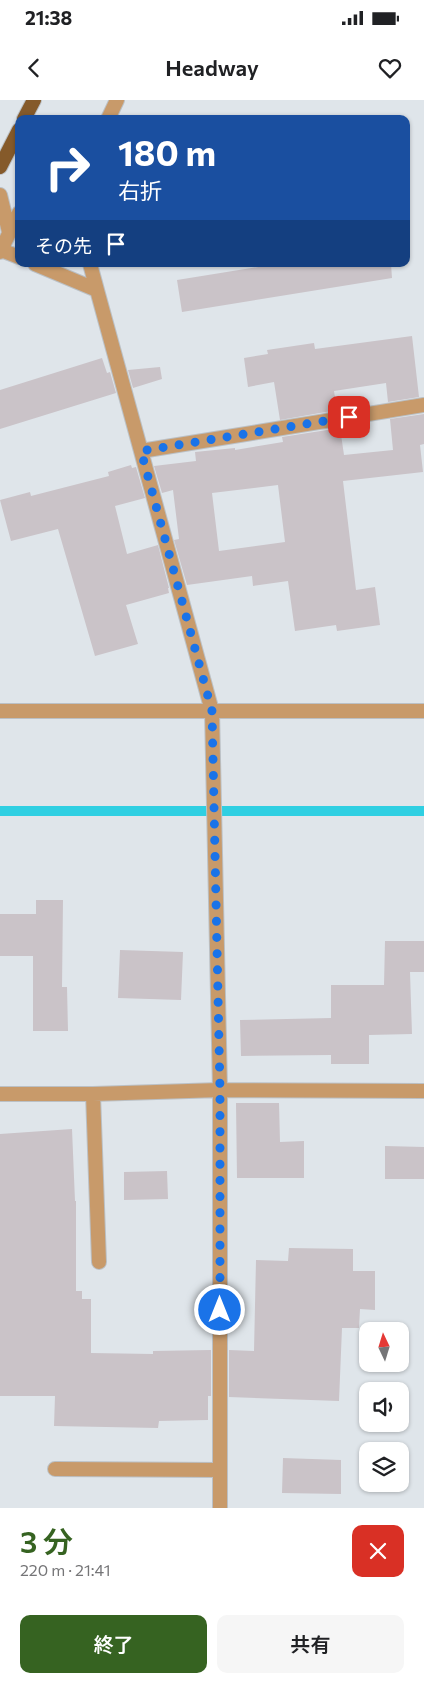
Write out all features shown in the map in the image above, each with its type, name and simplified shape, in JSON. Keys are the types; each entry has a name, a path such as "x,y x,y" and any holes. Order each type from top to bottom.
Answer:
{"highway":[{"path":"26,115 34,100"},
{"path":"0,167 15,138"}],"street":[{"path":"110,115 117,100"},
{"path":"0,195 9,232"},
{"path":"15,221 1,251 15,256"},
{"path":"42,267 97,290"},
{"path":"91,267 212,711 220,1090 220,1508"},
{"path":"141,451 424,405"},
{"path":"0,711 424,711"},
{"path":"0,1094 93,1094 220,1090 424,1091"},
{"path":"93,1094 99,1262"},
{"path":"55,1469 220,1470"}],"building":[{"path":"258,267 391,267 392,278 182,312 177,280"},
{"path":"412,336 419,397 388,402 386,383 334,391 337,410 280,420 274,382 248,387 244,358 268,354 267,350 314,343 315,349"},
{"path":"102,358 107,373 110,372 116,393 0,429 0,390"},
{"path":"160,367 162,379 133,388 128,370"},
{"path":"424,414 424,444 420,445 423,472 343,481 356,590 375,587 380,625 337,631 336,625 295,631 288,581 253,586 252,576 187,585 174,540 179,539 173,490 162,493 154,466 196,461 195,452 235,448 235,450 283,442 282,437 340,428 344,455 393,450 390,419","holes":["278,485 285,542 219,551 212,493"]},
{"path":"131,465 132,468 136,467 145,498 115,506 127,554 158,545 169,593 126,605 138,644 95,656 58,529 11,541 0,500 30,492 31,496 109,476 108,472"},
{"path":"36,900 63,900 62,987 67,987 68,1031 33,1031 33,956 0,956 0,914 36,914"},
{"path":"385,941 424,941 424,972 410,972 412,1034 369,1035 369,1064 331,1064 331,1055 241,1056 240,1020 331,1018 331,985 384,985"},
{"path":"120,950 183,952 181,1000 118,998"},
{"path":"236,1103 279,1103 280,1142 304,1141 304,1178 237,1178"},
{"path":"72,1129 76,1201 76,1291 82,1291 82,1299 91,1299 91,1353 153,1354 153,1351 211,1350 211,1396 208,1396 208,1420 159,1421 158,1428 54,1426 55,1396 0,1396 0,1134"},
{"path":"385,1146 424,1147 424,1179 385,1179"},
{"path":"167,1171 168,1199 124,1200 124,1172"},
{"path":"289,1248 353,1249 353,1271 375,1271 375,1310 360,1309 359,1328 342,1328 339,1401 229,1397 229,1350 254,1351 256,1260 288,1261"},
{"path":"283,1458 341,1460 341,1494 282,1493"}],"waterway":[{"path":"0,811 424,811"}],"route":[{"path":"220,1310 220,1090 212,711 141,451 349,417"}]}
